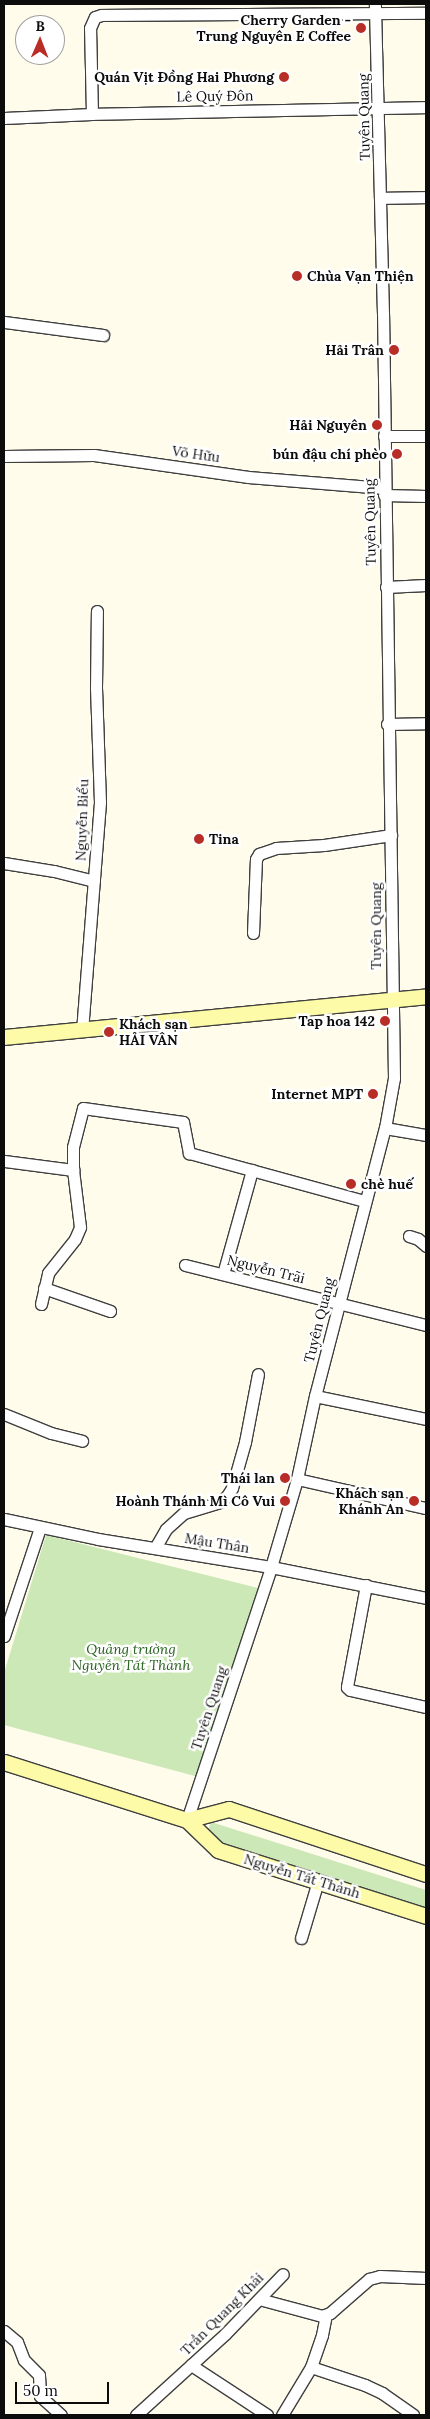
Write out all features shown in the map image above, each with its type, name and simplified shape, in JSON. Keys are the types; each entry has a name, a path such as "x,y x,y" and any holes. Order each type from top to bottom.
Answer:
{"street":[{"path":"92,114 90,28 95,17 100,15 282,8 375,9 426,13"},
{"name":"Tuyên Quang","path":"187,1820 271,1567 296,1479 364,1201 385,1128 394,1068 391,835 387,724 379,108 375,9"},
{"name":"Lê Quý Đôn","path":"4,118 92,114 426,108"},
{"path":"380,198 426,197"},
{"path":"4,322 102,335"},
{"path":"384,436 426,436"},
{"name":"Võ Hữu","path":"4,456 94,455 248,477 426,496"},
{"path":"386,587 426,585"},
{"name":"Nguyễn Biểu","path":"82,1031 100,802 96,688 97,611"},
{"path":"387,724 426,723"},
{"path":"253,932 256,860 259,854 276,848 324,845 391,835"},
{"path":"4,863 54,871 94,882"},
{"path":"4,1037 82,1031 426,996"},
{"path":"41,1304 48,1272 75,1239 80,1227 73,1170 76,1132 83,1108 183,1122 189,1153 364,1201"},
{"path":"385,1128 426,1136"},
{"path":"4,1161 73,1170"},
{"path":"222,1274 252,1170"},
{"path":"409,1236 426,1246"},
{"name":"Nguyễn Trãi","path":"185,1265 426,1325"},
{"path":"44,1288 110,1311"},
{"path":"155,1548 166,1529 179,1516 220,1502 232,1488 245,1442 258,1374"},
{"path":"315,1396 426,1419"},
{"path":"4,1414 51,1433 82,1441"},
{"path":"296,1479 426,1508"},
{"name":"Mậu Thân","path":"4,1519 40,1528 271,1567 426,1598"},
{"path":"4,1636 40,1528"},
{"path":"366,1585 347,1687 350,1690 426,1707"},
{"name":"Nguyễn Tất Thành","path":"4,1762 187,1820 218,1850 426,1916"},
{"path":"187,1820 229,1809 426,1874"},
{"path":"301,1938 318,1881"},
{"name":"Trần Quang Khải","path":"136,2415 259,2300 283,2274"},
{"path":"282,2415 310,2367 322,2335 326,2315 369,2279 380,2276 426,2278"},
{"path":"259,2300 318,2315 326,2315"},
{"path":"4,2331 17,2342 24,2360 39,2375 40,2396 61,2415"},
{"path":"191,2365 267,2415"},
{"path":"310,2367 365,2385 382,2393 413,2415"}],"green space":[{"name":"Quảng trường Nguyễn Tất Thành","path":"46,1535 262,1589 206,1779 4,1725 4,1673"},
{"path":"211,1822 426,1890 426,1910 205,1840"}],"place":[{"name":"Cherry Garden - Trung Nguyên E Coffee","path":"361,28"},
{"name":"Quán Vịt Đồng Hai Phương","path":"284,77"},
{"name":"Chùa Vạn Thiện","path":"297,276"},
{"name":"Hải Trân","path":"394,350"},
{"name":"Hải Nguyên","path":"377,425"},
{"name":"bún đậu chí phèo","path":"397,454"},
{"name":"Tina","path":"199,839"},
{"name":"Tap hoa 142","path":"385,1021"},
{"name":"Khách sạn HẢI VÂN","path":"109,1032"},
{"name":"Internet MPT","path":"373,1094"},
{"name":"chè huế","path":"351,1184"},
{"name":"Thái lan","path":"285,1478"},
{"name":"Hoành Thánh Mì Cô Vui","path":"285,1501"},
{"name":"Khách sạn Khánh An","path":"414,1501"}]}
